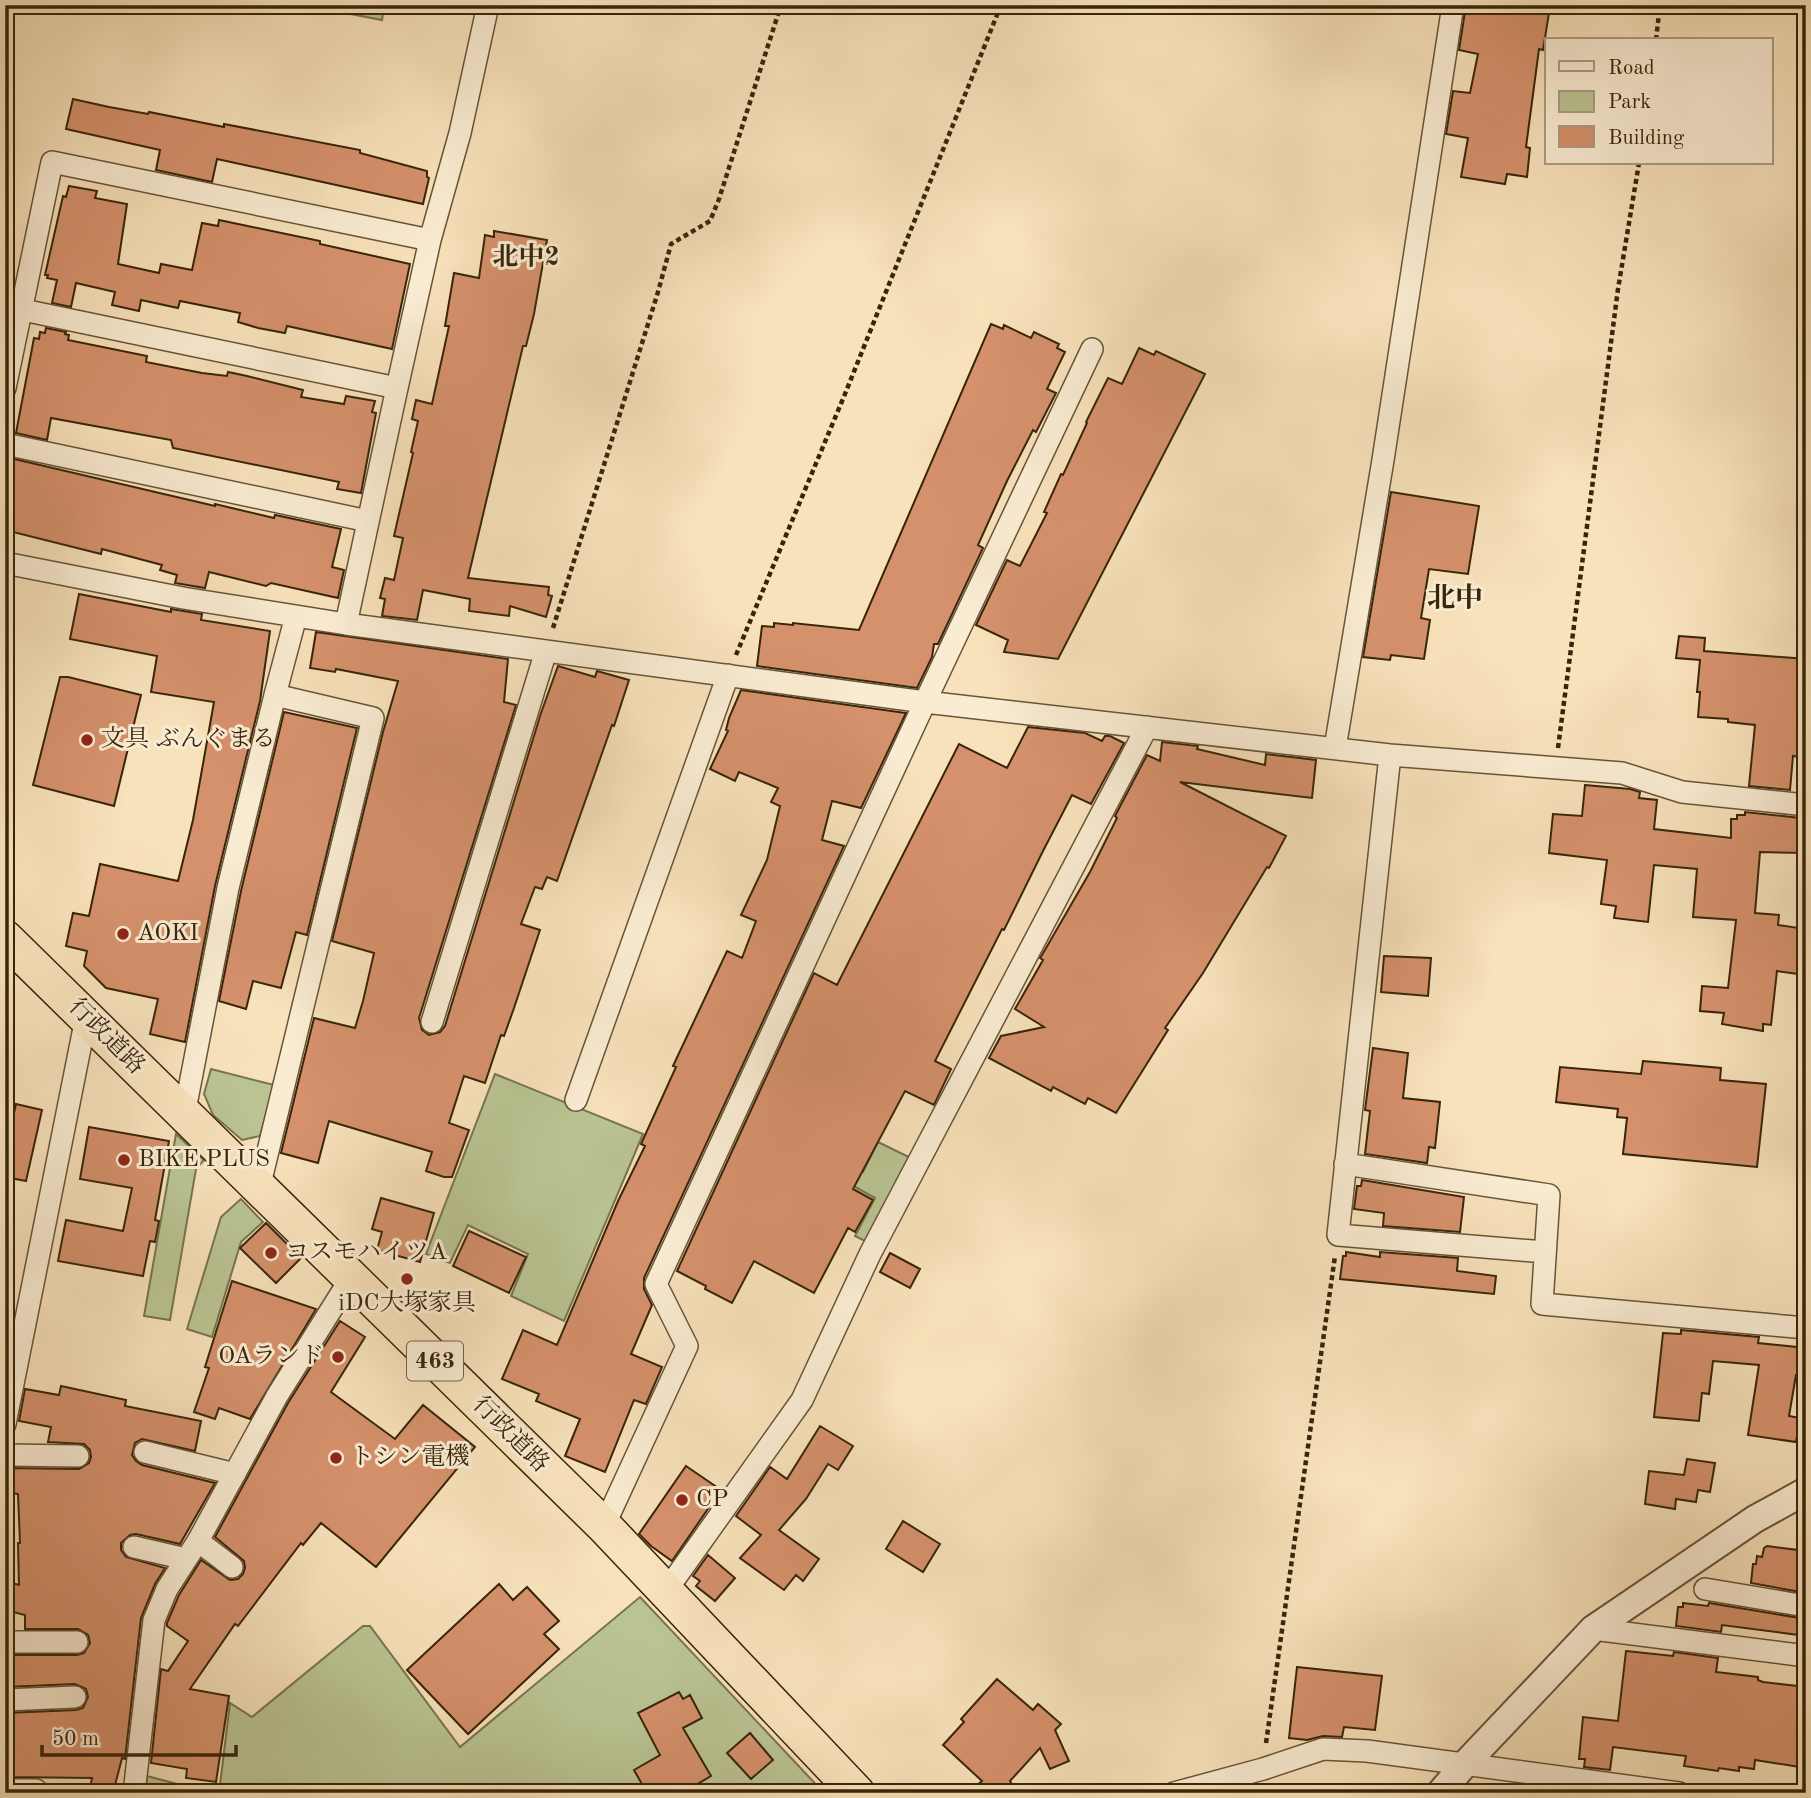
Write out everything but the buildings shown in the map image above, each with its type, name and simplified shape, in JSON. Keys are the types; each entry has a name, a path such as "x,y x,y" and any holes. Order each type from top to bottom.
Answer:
{"highway":[{"name":"行政道路","path":"5,938 604,1526 857,1793"}],"street":[{"path":"346,624 430,240 460,133 488,5"},
{"path":"1335,748 1383,460 1453,5"},
{"path":"5,388 52,162 430,240"},
{"path":"23,310 397,388"},
{"path":"604,1526 687,1346 656,1284 925,702 1093,349"},
{"path":"5,444 368,521"},
{"path":"5,563 183,597 346,624 728,676 925,702 1390,755 1622,774 1682,792 1806,805"},
{"path":"184,1115 228,888 296,616"},
{"path":"432,1022 546,651"},
{"path":"576,1100 728,676"},
{"path":"259,1188 373,718 275,695"},
{"path":"666,1591 802,1400 870,1254 1147,727"},
{"path":"1390,755 1338,1235 1545,1252"},
{"path":"6,1412 14,1334 86,1018"},
{"path":"1345,1164 1549,1195 1542,1304 1806,1328"},
{"path":"134,1793 154,1619 167,1589 198,1541 277,1396 351,1278"},
{"path":"145,1452 235,1474"},
{"path":"5,1455 78,1456"},
{"path":"1440,1793 1593,1629 1755,1519 1806,1491"},
{"path":"198,1541 232,1567"},
{"path":"134,1547 186,1559"},
{"path":"1704,1589 1806,1606"},
{"path":"1593,1629 1806,1656"},
{"path":"5,1643 77,1642"},
{"path":"5,1700 75,1697"},
{"path":"1174,1793 1263,1769 1323,1749 1367,1751 1679,1793"},
{"path":"5,1790 36,1790"}],"path":[{"path":"546,651 671,244 710,220 781,5"},
{"path":"728,676 1001,5"},
{"path":"1656,38 1660,5"},
{"path":"1556,767 1618,289 1639,164"},
{"path":"1263,1769 1338,1235"}],"green space":[{"path":"303,5 384,5 382,20"},
{"path":"211,1069 274,1085 260,1136 242,1140 213,1115 204,1094"},
{"path":"495,1074 643,1134 564,1321 511,1296 528,1254 468,1225 450,1263 426,1254"},
{"path":"176,1134 204,1160 196,1169 170,1320 144,1316"},
{"path":"878,1142 917,1161 873,1245 855,1236 875,1198 808,1161 815,1148 863,1172"},
{"path":"241,1199 263,1222 241,1242 212,1337 187,1329 221,1217"},
{"path":"640,1597 824,1793 219,1793 230,1703 252,1717 363,1626 370,1626 460,1747"},
{"path":"147,1776 211,1793 145,1793"}],"place":[{"name":"文具 ぶんぐまる","path":"87,740"},
{"name":"AOKI","path":"123,934"},
{"name":"BIKE PLUS","path":"124,1160"},
{"name":"コスモハイツA","path":"271,1253"},
{"name":"iDC大塚家具","path":"407,1279"},
{"name":"OAランド","path":"338,1357"},
{"name":"トシン電機","path":"336,1458"},
{"name":"CP","path":"682,1500"}],"district":[{"name":"北中2","path":"526,258"},
{"name":"北中","path":"1455,600"}]}
